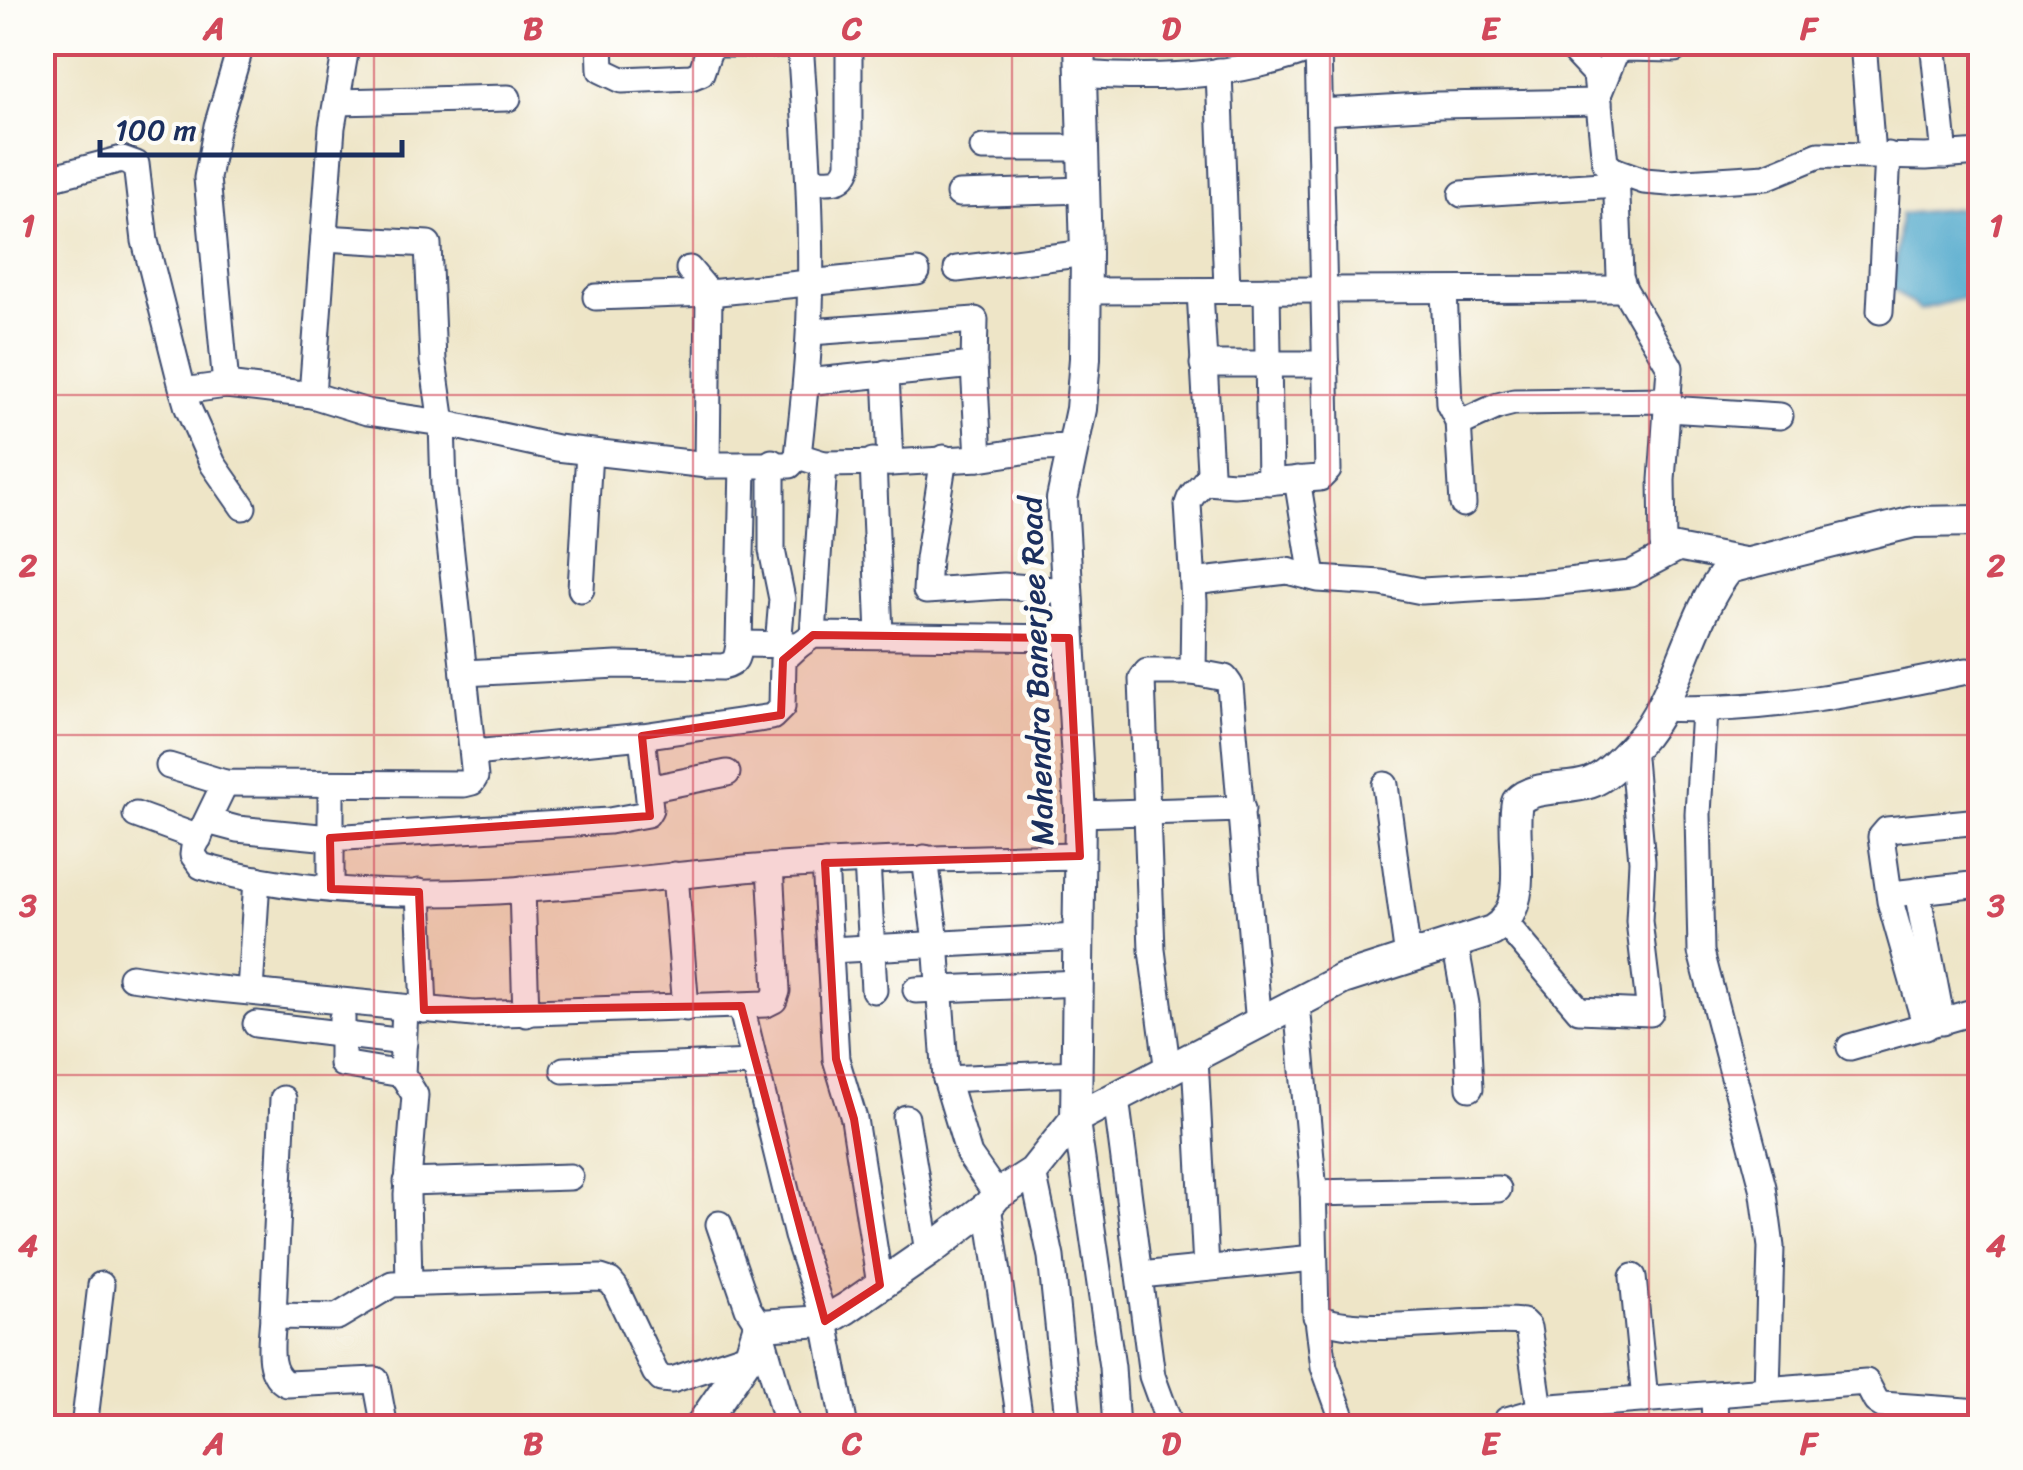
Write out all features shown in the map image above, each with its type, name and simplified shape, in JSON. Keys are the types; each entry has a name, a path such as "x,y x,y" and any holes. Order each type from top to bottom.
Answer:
{"street":[{"path":"226,385 207,178 217,126 242,42"},
{"path":"312,395 337,102 347,42"},
{"path":"183,391 226,385 312,395 367,412 589,452 707,465 790,465 798,456 810,332 809,180 800,43 716,44 709,50 701,73 691,77 622,80 602,70 600,42"},
{"path":"809,180 837,182 846,176 850,165 849,42"},
{"name":"Mahendra Banerjee Road","path":"1076,1118 1080,814 1062,499 1065,472 1074,447 1086,358 1080,42"},
{"path":"1565,42 1590,66 1600,96 1604,157 1616,178 1624,289 1668,360 1671,378 1662,545 1747,562"},
{"path":"1863,42 1880,155 1880,311"},
{"path":"1933,42 1945,156"},
{"path":"1083,74 1154,79 1219,71 1256,54 1324,45 1320,112 1328,470 1320,478 1206,482"},
{"path":"1600,96 1614,52 1625,48 1675,50"},
{"path":"1219,71 1227,289"},
{"path":"1320,112 1600,96"},
{"path":"337,102 508,98"},
{"path":"983,148 1082,148"},
{"path":"1462,194 1616,178 1655,182 1766,177 1819,155 1980,153"},
{"path":"42,180 122,158 136,164 146,241 188,408 213,464 243,507"},
{"path":"959,194 1084,190"},
{"path":"168,766 225,784 472,782 476,768 444,488 428,244 324,238"},
{"path":"957,269 1086,252"},
{"path":"689,269 708,293 707,465"},
{"path":"596,297 708,293 917,272"},
{"path":"1086,290 1624,289"},
{"path":"1267,290 1270,482"},
{"path":"1193,672 1188,504 1210,471 1200,291"},
{"path":"1444,291 1449,404 1458,421 1463,504"},
{"path":"810,332 975,320 979,458"},
{"path":"1204,364 1326,364"},
{"path":"806,382 974,365"},
{"path":"880,635 886,373"},
{"path":"1458,421 1514,402 1598,398 1780,416"},
{"path":"798,456 824,464 979,458 1074,447"},
{"path":"581,590 589,452"},
{"path":"944,458 926,591 1004,586 1066,591"},
{"path":"772,462 772,550 782,599 797,642"},
{"path":"474,753 642,736 778,713 784,696 783,660 797,642 824,464"},
{"path":"464,673 617,664 722,668 736,660 743,465"},
{"path":"1297,480 1313,577"},
{"path":"273,1316 338,1317 392,1284 602,1278 615,1286 655,1372 672,1380 755,1339 825,1320 928,1252 1033,1172 1076,1118 1344,979 1506,924 1516,900 1517,802 1529,793 1596,780 1648,730 1721,577 1729,568 1914,522 1980,521"},
{"path":"1193,582 1280,571 1422,591 1541,584 1630,574 1676,550"},
{"path":"739,644 880,635 1069,638"},
{"path":"1659,708 1704,710 1842,696 1967,671"},
{"path":"1206,1268 1182,1065 1154,976 1143,674 1147,672 1193,672 1225,678 1230,684 1259,1025"},
{"path":"1704,710 1698,814 1701,952 1763,1187 1771,1247 1766,1390"},
{"path":"136,815 203,829 330,838 639,818 650,809 642,736"},
{"path":"1506,924 1580,1010 1650,1012 1639,922 1642,861 1632,747"},
{"path":"648,789 728,773"},
{"path":"225,784 193,855 201,866 256,879 332,889 522,889 867,860 1080,856"},
{"path":"1385,785 1408,958"},
{"path":"331,786 332,889"},
{"path":"1080,814 1242,808"},
{"path":"1934,1024 1888,894 1882,832 1980,821"},
{"path":"925,858 936,942 928,988 946,1079 969,1156 992,1200 1021,1428"},
{"path":"867,860 874,990"},
{"path":"825,863 836,1060 854,1119 880,1286"},
{"path":"131,977 414,1010 526,1014 766,1004 774,1000 777,991 770,867"},
{"path":"674,876 686,1008"},
{"path":"250,991 256,879"},
{"path":"1888,894 1980,884"},
{"path":"522,889 526,1014"},
{"path":"1917,891 1934,1024"},
{"path":"402,1074 404,1042 414,1010 419,892"},
{"path":"830,950 1078,937"},
{"path":"1455,944 1466,1004 1470,1088"},
{"path":"928,988 1078,983"},
{"path":"343,1003 342,1064 402,1074 415,1095 408,1182 409,1283"},
{"path":"1297,1004 1313,1193 1315,1312 1324,1368 1346,1428"},
{"path":"741,1006 796,1236 825,1320 845,1428"},
{"path":"1850,1047 1980,1010"},
{"path":"256,1024 404,1042"},
{"path":"564,1070 754,1063"},
{"path":"946,1079 1078,1073"},
{"path":"1116,1098 1154,1385 1171,1428"},
{"path":"283,1099 272,1364 278,1380 287,1384 376,1380 385,1428"},
{"path":"906,1118 928,1252"},
{"path":"1076,1118 1112,1366 1116,1428"},
{"path":"1033,1172 1051,1257 1069,1428"},
{"path":"408,1182 570,1178"},
{"path":"1313,1193 1498,1190"},
{"path":"719,1224 788,1428"},
{"path":"1140,1274 1314,1258"},
{"path":"1633,1277 1645,1400"},
{"path":"84,1428 100,1284"},
{"path":"1318,1318 1400,1325 1522,1322 1528,1327 1540,1409"},
{"path":"698,1428 755,1339"},
{"path":"1502,1428 1507,1420 1540,1409 1866,1382 1882,1405 1980,1412"},
{"path":"1714,1395 1715,1428"}],"highlighted area":[{"path":"813,635 1069,638 1080,856 825,863 836,1059 854,1119 880,1285 825,1321 741,1006 424,1010 419,892 331,889 330,838 650,816 642,736 781,715 783,660"}],"water":[{"path":"1971,207 1975,295 1920,310 1892,289 1901,214"}]}
